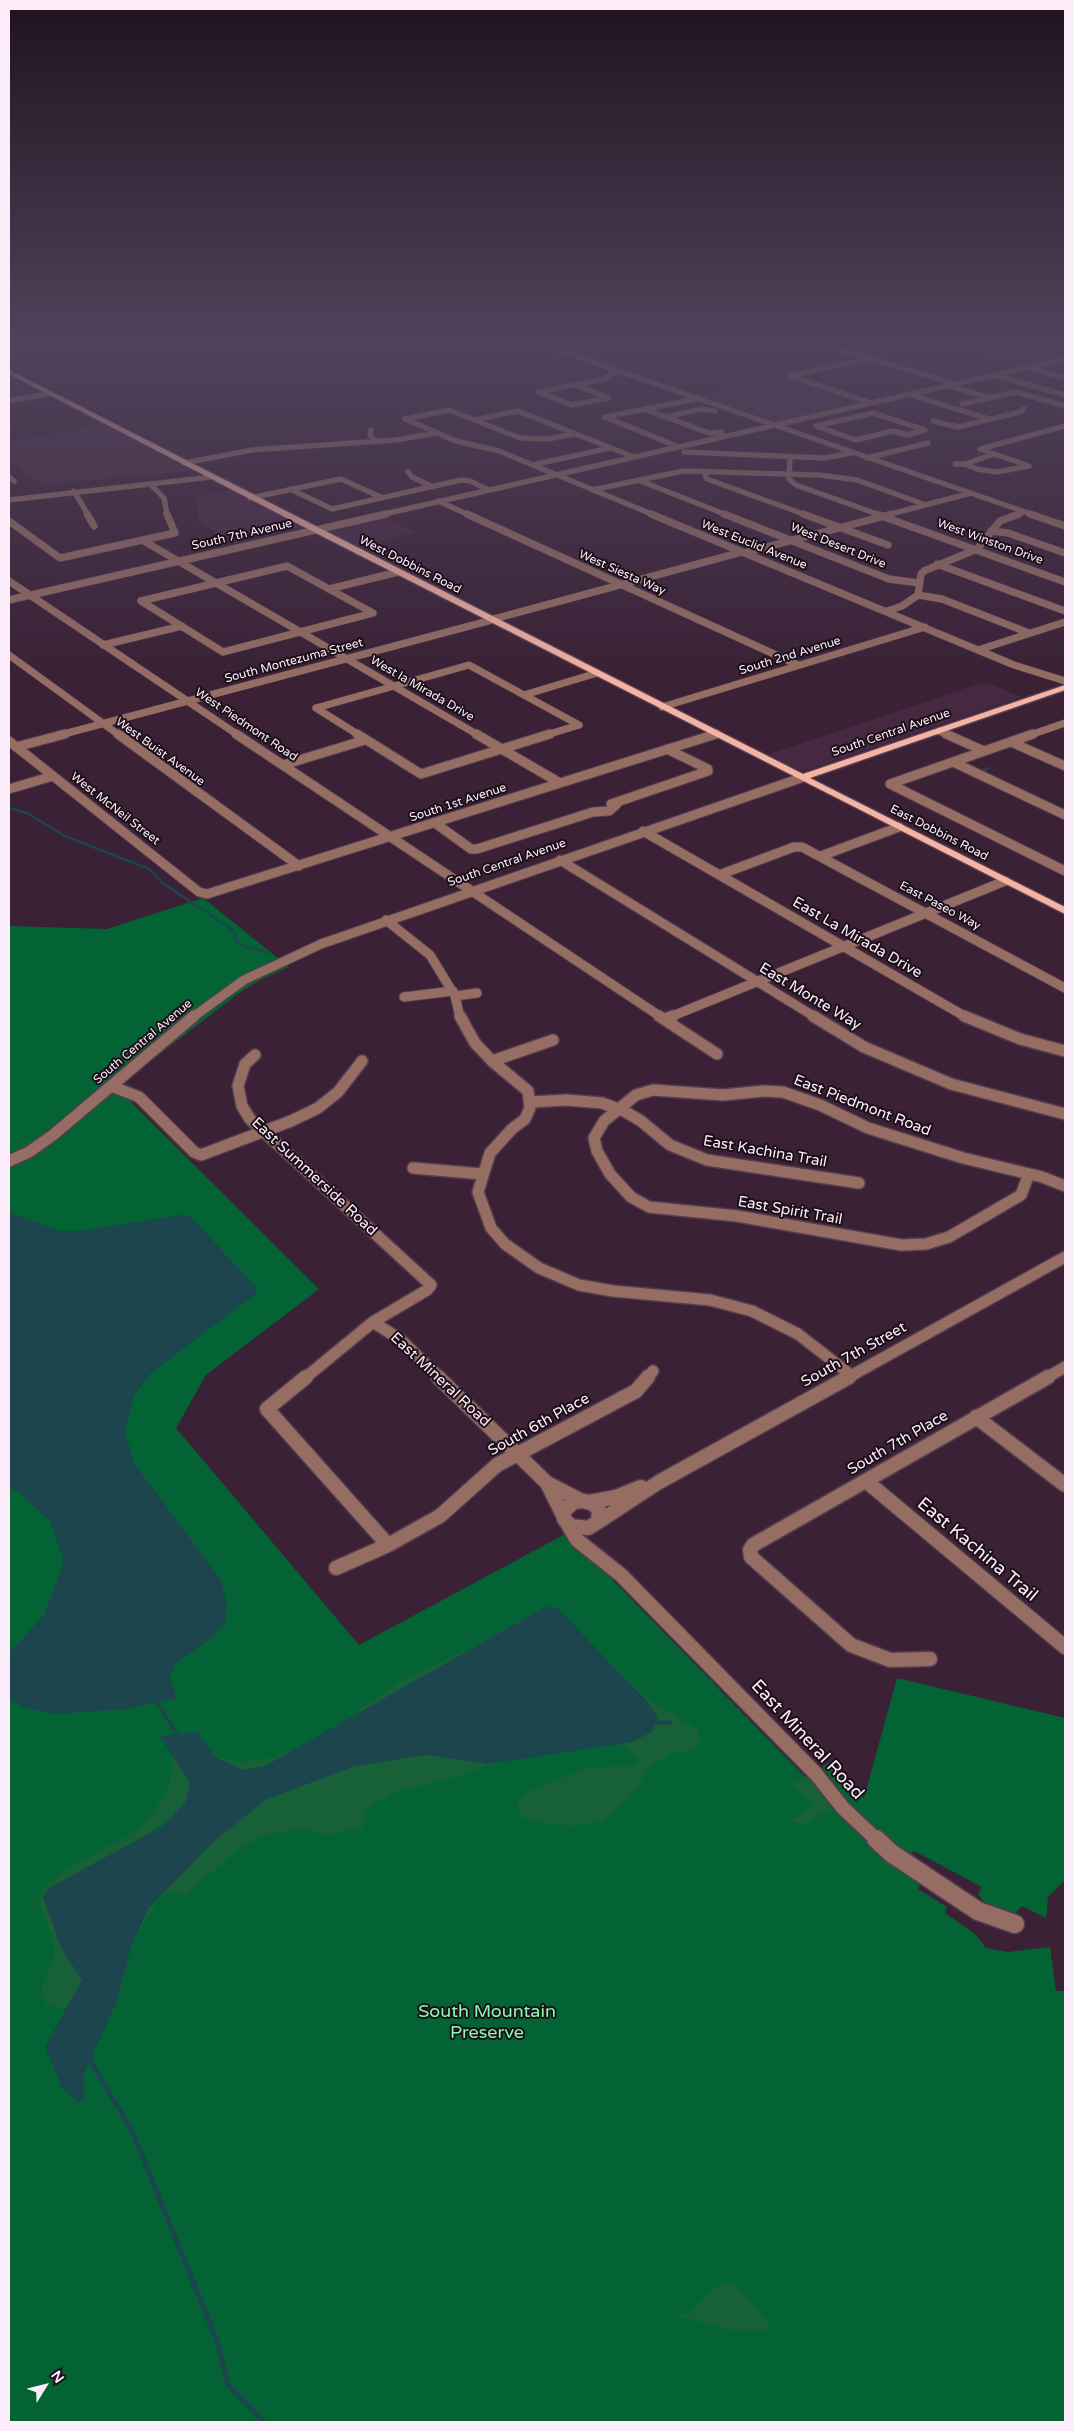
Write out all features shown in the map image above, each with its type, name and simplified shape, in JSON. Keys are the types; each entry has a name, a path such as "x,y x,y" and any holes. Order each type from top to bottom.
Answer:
{"main road":[{"name":"West Dobbins Road","path":"171,456 801,778"},
{"name":"South Central Avenue","path":"801,778 1065,687"},
{"name":"East Dobbins Road","path":"801,778 1065,911"}],"street":[{"path":"184,463 218,456"},
{"name":"West Euclid Avenue","path":"511,456 1027,670 1065,681"},
{"path":"532,465 571,456"},
{"path":"787,456 829,458 836,456"},
{"path":"862,456 1065,526"},
{"path":"867,458 873,456"},
{"path":"965,464 985,456"},
{"path":"955,464 965,464 977,469 997,472 1029,466 1001,456"},
{"name":"South 7th Avenue","path":"175,559 634,457"},
{"path":"788,474 790,457"},
{"path":"703,471 707,479 888,545"},
{"path":"408,472 412,477 433,487"},
{"path":"592,490 676,472 788,474 848,478 926,505"},
{"name":"West Winston Drive","path":"788,474 789,479 796,485 1065,582"},
{"path":"9,500 74,491 212,477"},
{"path":"250,498 342,479 383,498"},
{"path":"290,489 332,509 466,480 490,490"},
{"name":"West Desert Drive","path":"638,480 889,579 919,583"},
{"path":"9,521 60,558 175,533 168,521 164,498 150,484"},
{"path":"74,491 94,526"},
{"name":"South Montezuma Street","path":"12,744 103,724 619,584 971,493"},
{"name":"West Siesta Way","path":"438,501 798,665"},
{"path":"887,611 905,605 918,594 920,574 924,570 977,549 1004,518 1024,512"},
{"name":"South 7th Avenue","path":"9,594 26,593 294,530"},
{"path":"991,531 1008,533 1065,553"},
{"name":"West la Mirada Drive","path":"142,540 560,783"},
{"path":"937,564 1065,612"},
{"path":"287,566 373,613 223,652 141,601 216,583 287,566"},
{"path":"329,589 398,572"},
{"name":"West Piedmont Road","path":"9,582 470,891"},
{"name":"South 7th Avenue","path":"9,600 26,593"},
{"path":"918,594 942,599 1029,634"},
{"path":"978,650 1065,622"},
{"path":"103,645 182,626"},
{"name":"South 2nd Avenue","path":"662,707 925,627"},
{"name":"West Buist Avenue","path":"9,655 298,866"},
{"path":"469,665 579,725 421,774 316,708 394,686 469,665"},
{"path":"524,695 597,674"},
{"path":"1064,723 890,784 1064,870"},
{"path":"939,731 984,751"},
{"name":"South 1st Avenue","path":"207,894 716,734"},
{"path":"283,765 365,740"},
{"path":"1011,742 1065,766"},
{"name":"West McNeil Street","path":"12,744 195,889 207,894"},
{"path":"435,823 471,849 483,848 593,812 609,811 617,804 706,774 708,769 667,749"},
{"path":"953,762 1065,815"},
{"path":"9,784 51,775"},
{"path":"9,788 51,775"},
{"name":"South Central Avenue","path":"9,1161 29,1152 53,1135 181,1026 244,980 321,944 386,920 801,778"},
{"path":"821,856 899,827"},
{"name":"East La Mirada Drive","path":"643,831 971,1020 1020,1039 1065,1051"},
{"name":"East Paseo Way","path":"719,874 794,847 802,846 1065,988"},
{"name":"East Monte Way","path":"560,860 844,1037 887,1059 985,1095 1065,1114"},
{"path":"665,1020 1005,881"},
{"path":"470,891 717,1054"},
{"path":"386,920 430,955 454,994 457,1010 475,1043 492,1061 528,1090 531,1102 525,1119 506,1135 490,1153 478,1192 491,1228 506,1244 539,1268 579,1285 597,1289 710,1300 752,1311 798,1334 852,1376"},
{"path":"404,997 477,993"},
{"path":"492,1061 553,1040"},
{"name":"East Summerside Road","path":"255,1055 245,1064 238,1086 242,1106 250,1119 431,1285 427,1290 372,1322"},
{"path":"111,1086 131,1092 138,1097 194,1152 201,1155 303,1116 329,1100 346,1084 362,1061"},
{"name":"East Piedmont Road","path":"619,1109 636,1094 653,1090 723,1095 764,1091 783,1092 820,1105 876,1131 963,1158 1056,1180 1065,1186"},
{"name":"East Kachina Trail","path":"531,1102 567,1100 591,1102 619,1109 641,1121 670,1145 706,1160 859,1183"},
{"name":"East Spirit Trail","path":"619,1109 604,1121 594,1138 597,1151 610,1174 630,1197 649,1207 737,1216 901,1245 926,1244 948,1237 1011,1203 1021,1196 1029,1174"},
{"path":"413,1168 482,1174"},
{"name":"South 7th Street","path":"593,1525 659,1482 1065,1257"},
{"path":"372,1322 267,1409 388,1545"},
{"name":"East Mineral Road","path":"372,1322 401,1340 547,1483 577,1540 621,1575 816,1774 843,1808 884,1847 978,1911 1015,1924"},
{"name":"South 7th Place","path":"930,1659 890,1660 876,1656 851,1644 752,1557 750,1550 754,1545 1065,1367"},
{"name":"South 6th Place","path":"336,1568 388,1545 440,1516 497,1465 636,1391 653,1371"},
{"path":"976,1417 1065,1485"},
{"name":"East Kachina Trail","path":"866,1481 1065,1647"},
{"name":"South 7th Street","path":"565,1519 569,1504 616,1497 659,1482"},
{"name":"East Mineral Road","path":"547,1483 587,1502"},
{"path":"587,1502 599,1510 588,1536 593,1551"},
{"path":"565,1519 576,1528 593,1525"}],"shaded area":[{"path":"9,456 165,456 192,471 49,484 40,482 9,462"},
{"path":"230,490 300,527 270,534 257,527 221,535 198,521 197,497"},
{"path":"383,517 415,532 354,547 324,530"},
{"path":"981,683 988,683 1021,697 808,770 795,769 767,755"},
{"path":"9,1212 60,1231 79,1231 181,1215 190,1216 257,1288 256,1294 150,1374 134,1396 125,1431 134,1463 221,1580 227,1604 225,1624 210,1639 175,1664 170,1678 177,1698 128,1709 53,1714 23,1707 9,1699 9,1653 44,1615 64,1562 50,1521 18,1492 9,1488"},
{"path":"545,1607 557,1608 645,1699 658,1717 652,1732 632,1742 487,1764 426,1755 355,1766 265,1800 212,1843 148,1909 131,1947 117,2001 83,2076 85,2099 79,2103 62,2088 45,2047 82,1980 61,1948 43,1897 49,1888 163,1826 185,1803 190,1783 160,1736 198,1732 214,1756 242,1770 265,1766"}],"green space":[{"name":"South Mountain Preserve","path":"203,898 289,967 258,981 239,993 135,1073 119,1090 319,1289 206,1375 176,1428 359,1645 567,1533 846,1819 922,1879 918,1889 947,1907 945,1913 975,1934 986,1948 1008,1952 1050,1947 1056,1991 1065,1991 1065,2422 9,2422 9,926 107,929"},
{"path":"537,1611 550,1612 560,1617 654,1703 697,1729 701,1741 694,1750 671,1753 649,1769 628,1800 602,1821 575,1826 535,1822 523,1817 517,1804 523,1795 533,1789 587,1768 638,1765 637,1757 625,1747 592,1735 317,1753 189,1802 172,1817 71,1886 88,1997 66,2008 47,2005 40,1993 55,1955 53,1940 39,1900 44,1887 62,1872 137,1830 147,1821 170,1786 173,1757 164,1737 180,1745 239,1762 270,1758 305,1746 403,1680 472,1648"},
{"path":"897,1678 1065,1718 1065,1880 1048,1897 1046,1918 1022,1906 1014,1915 984,1903 978,1894 982,1887 914,1851 910,1856 877,1832 846,1801 822,1767 829,1762 864,1798"},
{"path":"508,1750 492,1764 473,1772 391,1793 371,1807 365,1815 363,1827 328,1836 309,1829 294,1829 262,1836 236,1851 186,1895 167,1892 160,1897 128,1951 138,1915 227,1821 283,1789 364,1760 414,1754"},
{"path":"808,1775 820,1788 832,1811 823,1813 806,1825 790,1822 814,1806 793,1784"},
{"path":"727,2282 734,2283 755,2305 771,2329 735,2331 676,2315 690,2313 712,2291"}],"waterway":[{"path":"979,772 989,768"},
{"path":"9,808 27,813 65,836 149,869 164,884 230,928 236,934 235,940 241,945 266,952"},
{"path":"156,1701 178,1736"},
{"path":"652,1722 670,1723"},
{"path":"91,2057 90,2060 133,2133 217,2341 228,2385 264,2422"}]}
